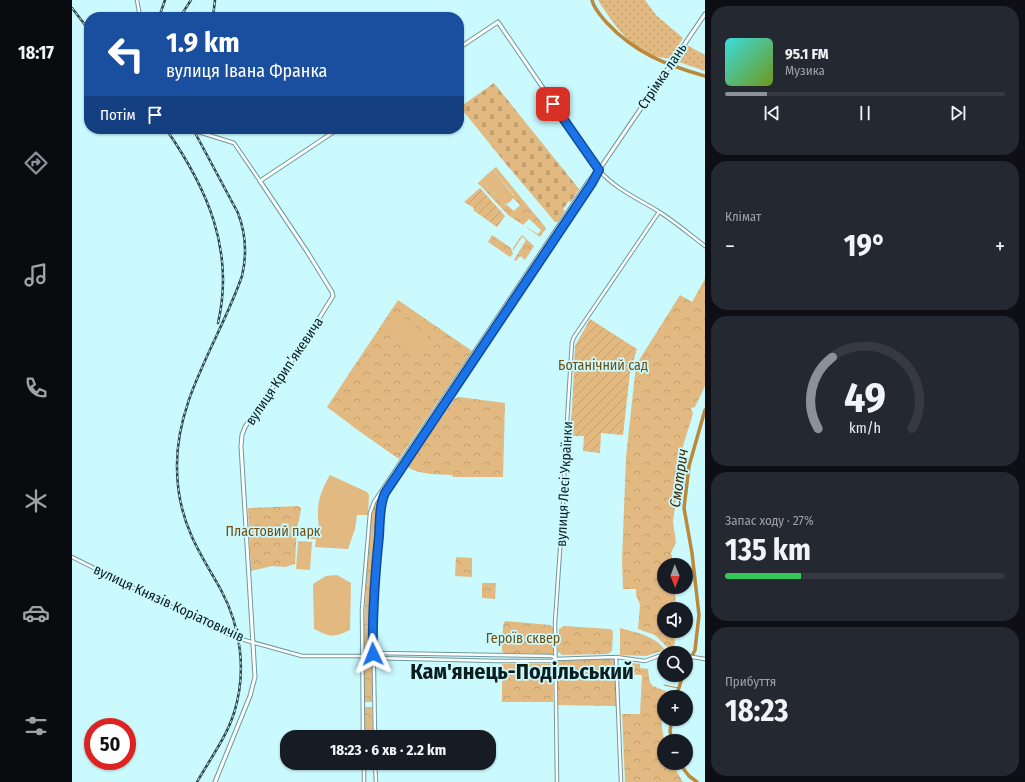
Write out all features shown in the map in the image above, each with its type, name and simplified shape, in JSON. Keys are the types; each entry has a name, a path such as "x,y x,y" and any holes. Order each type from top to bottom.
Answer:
{"main road":[{"path":"137,0 139,12"},
{"name":"Стрімка лань","path":"599,170 705,14"},
{"path":"464,45 498,22 603,175 659,212 705,246"},
{"path":"205,134 234,144 260,181 330,134"},
{"path":"375,730 373,617 381,509 385,493 592,183 599,170"},
{"path":"363,730 362,609 370,513 374,502 589,180 599,170"},
{"name":"вулиця Крипʼякевича","path":"215,782 250,696 255,677 241,446 242,435 245,427 300,349 332,299 332,292 260,181"},
{"name":"вулиця Лесі Українки","path":"557,782 555,623 562,530 564,454 572,342 659,212"},
{"name":"вулиця Князів Коріатовичів","path":"72,556 210,626 237,638 302,656 362,656 374,658 502,661 552,661 555,659 616,657 645,660 657,656"},
{"name":"вулиця Князів Коріатовичів","path":"362,656 373,654 552,656 555,659"},
{"path":"616,657 621,782"},
{"path":"693,657 705,659"},
{"path":"364,770 364,782"},
{"path":"375,770 376,782"}],"green space":[{"path":"598,0 645,0 656,15 683,38 670,59 648,55 633,45 614,23"},
{"path":"687,45 705,55 705,71 676,61"},
{"path":"494,83 579,189 571,202 569,201 563,209 565,211 558,222 555,222 464,112 464,104"},
{"path":"496,167 546,228 540,237 525,226 538,234 541,230 529,219 523,225 508,215 478,183 481,180 504,205 507,205 514,211 520,205 513,198 514,195 494,171 491,171"},
{"path":"491,171 494,171 514,196 509,203 504,205 481,180"},
{"path":"480,188 505,216 497,227 473,210 474,208 464,202"},
{"path":"492,235 511,248 513,254 510,257 488,242"},
{"path":"522,235 534,246 525,260 520,256 516,261 514,260 526,240 522,237 513,251 513,248"},
{"path":"705,279 705,386 695,407 691,408 693,414 683,446 673,522 676,542 671,553 672,558 657,558 657,594 675,594 676,602 657,602 657,637 638,629 640,605 636,595 636,589 623,589 622,561 626,457 636,365 680,295 692,302"},
{"path":"398,300 472,351 399,459 327,407"},
{"path":"401,316 427,335 428,343 422,350 413,350 407,347 388,333 387,324 391,317"},
{"name":"Ботанічний сад","path":"590,319 637,349 630,373 623,435 601,433 600,453 583,451 584,436 569,436 572,410 575,346"},
{"path":"459,397 505,403 503,477 453,477 452,475 423,473 407,467 455,398"},
{"path":"330,475 367,492 369,495 368,515 357,515 355,529 348,549 315,547 316,539 309,539 310,527 319,528 319,500"},
{"path":"377,500 380,500 371,608 372,652 367,655 363,652 370,523 374,505"},
{"name":"Пластовий парк","path":"298,506 301,508 297,526 295,564 285,567 272,566 251,571 248,508"},
{"path":"298,541 312,542 310,570 296,569"},
{"path":"456,557 472,558 472,577 455,576"},
{"path":"337,575 351,583 350,630 332,636 314,629 313,584 326,576"},
{"path":"482,583 496,583 495,599 482,598"},
{"name":"Героїв сквер","path":"505,621 550,625 554,628 553,654 504,653 502,651 503,625"},
{"path":"564,626 610,629 613,631 612,651 608,654 562,655 558,651 559,629"},
{"path":"620,628 650,638 662,646 657,646 657,653 646,656 620,655"},
{"path":"658,638 676,638 674,646 666,646"},
{"path":"616,657 618,706 556,705 555,659"},
{"path":"367,660 372,663 372,702 364,702 363,663"},
{"path":"624,662 640,664 640,668 648,669 651,684 656,688 663,690 657,690 657,726 662,726 663,734 657,734 657,770 676,770 683,782 625,782 622,714 640,714 642,675 623,674"},
{"path":"502,664 553,664 553,702 502,702"},
{"path":"364,707 372,707 373,730 365,730"}],"waterway":[{"name":"Смотрич","path":"592,0 596,9 607,23 640,50 664,62 705,76"},
{"name":"Смотрич","path":"693,654 695,650 699,615 692,553 684,508 689,466 705,410"},
{"name":"Смотрич","path":"678,690 681,682"},
{"path":"664,685 678,688"},
{"name":"Смотрич","path":"671,726 671,734"},
{"name":"Смотрич","path":"684,770 697,782"}],"railway":[{"path":"161,12 165,0"},
{"path":"183,12 191,0"},
{"path":"214,12 215,0"},
{"path":"72,8 84,24"},
{"path":"169,134 194,174 214,221 220,245 223,270 222,296 218,323"},
{"path":"196,134 238,213 243,229 245,244 245,260 242,276 233,300 191,393 179,442 177,476 183,511 188,529 195,544 228,604 237,634 241,666 238,697 231,722 197,782"}],"district":[{"name":"Кам'янець-Подільський","path":"522,671"}],"route":[{"path":"373,654 373,607 381,509 385,493 592,183 599,170 553,104"}]}
